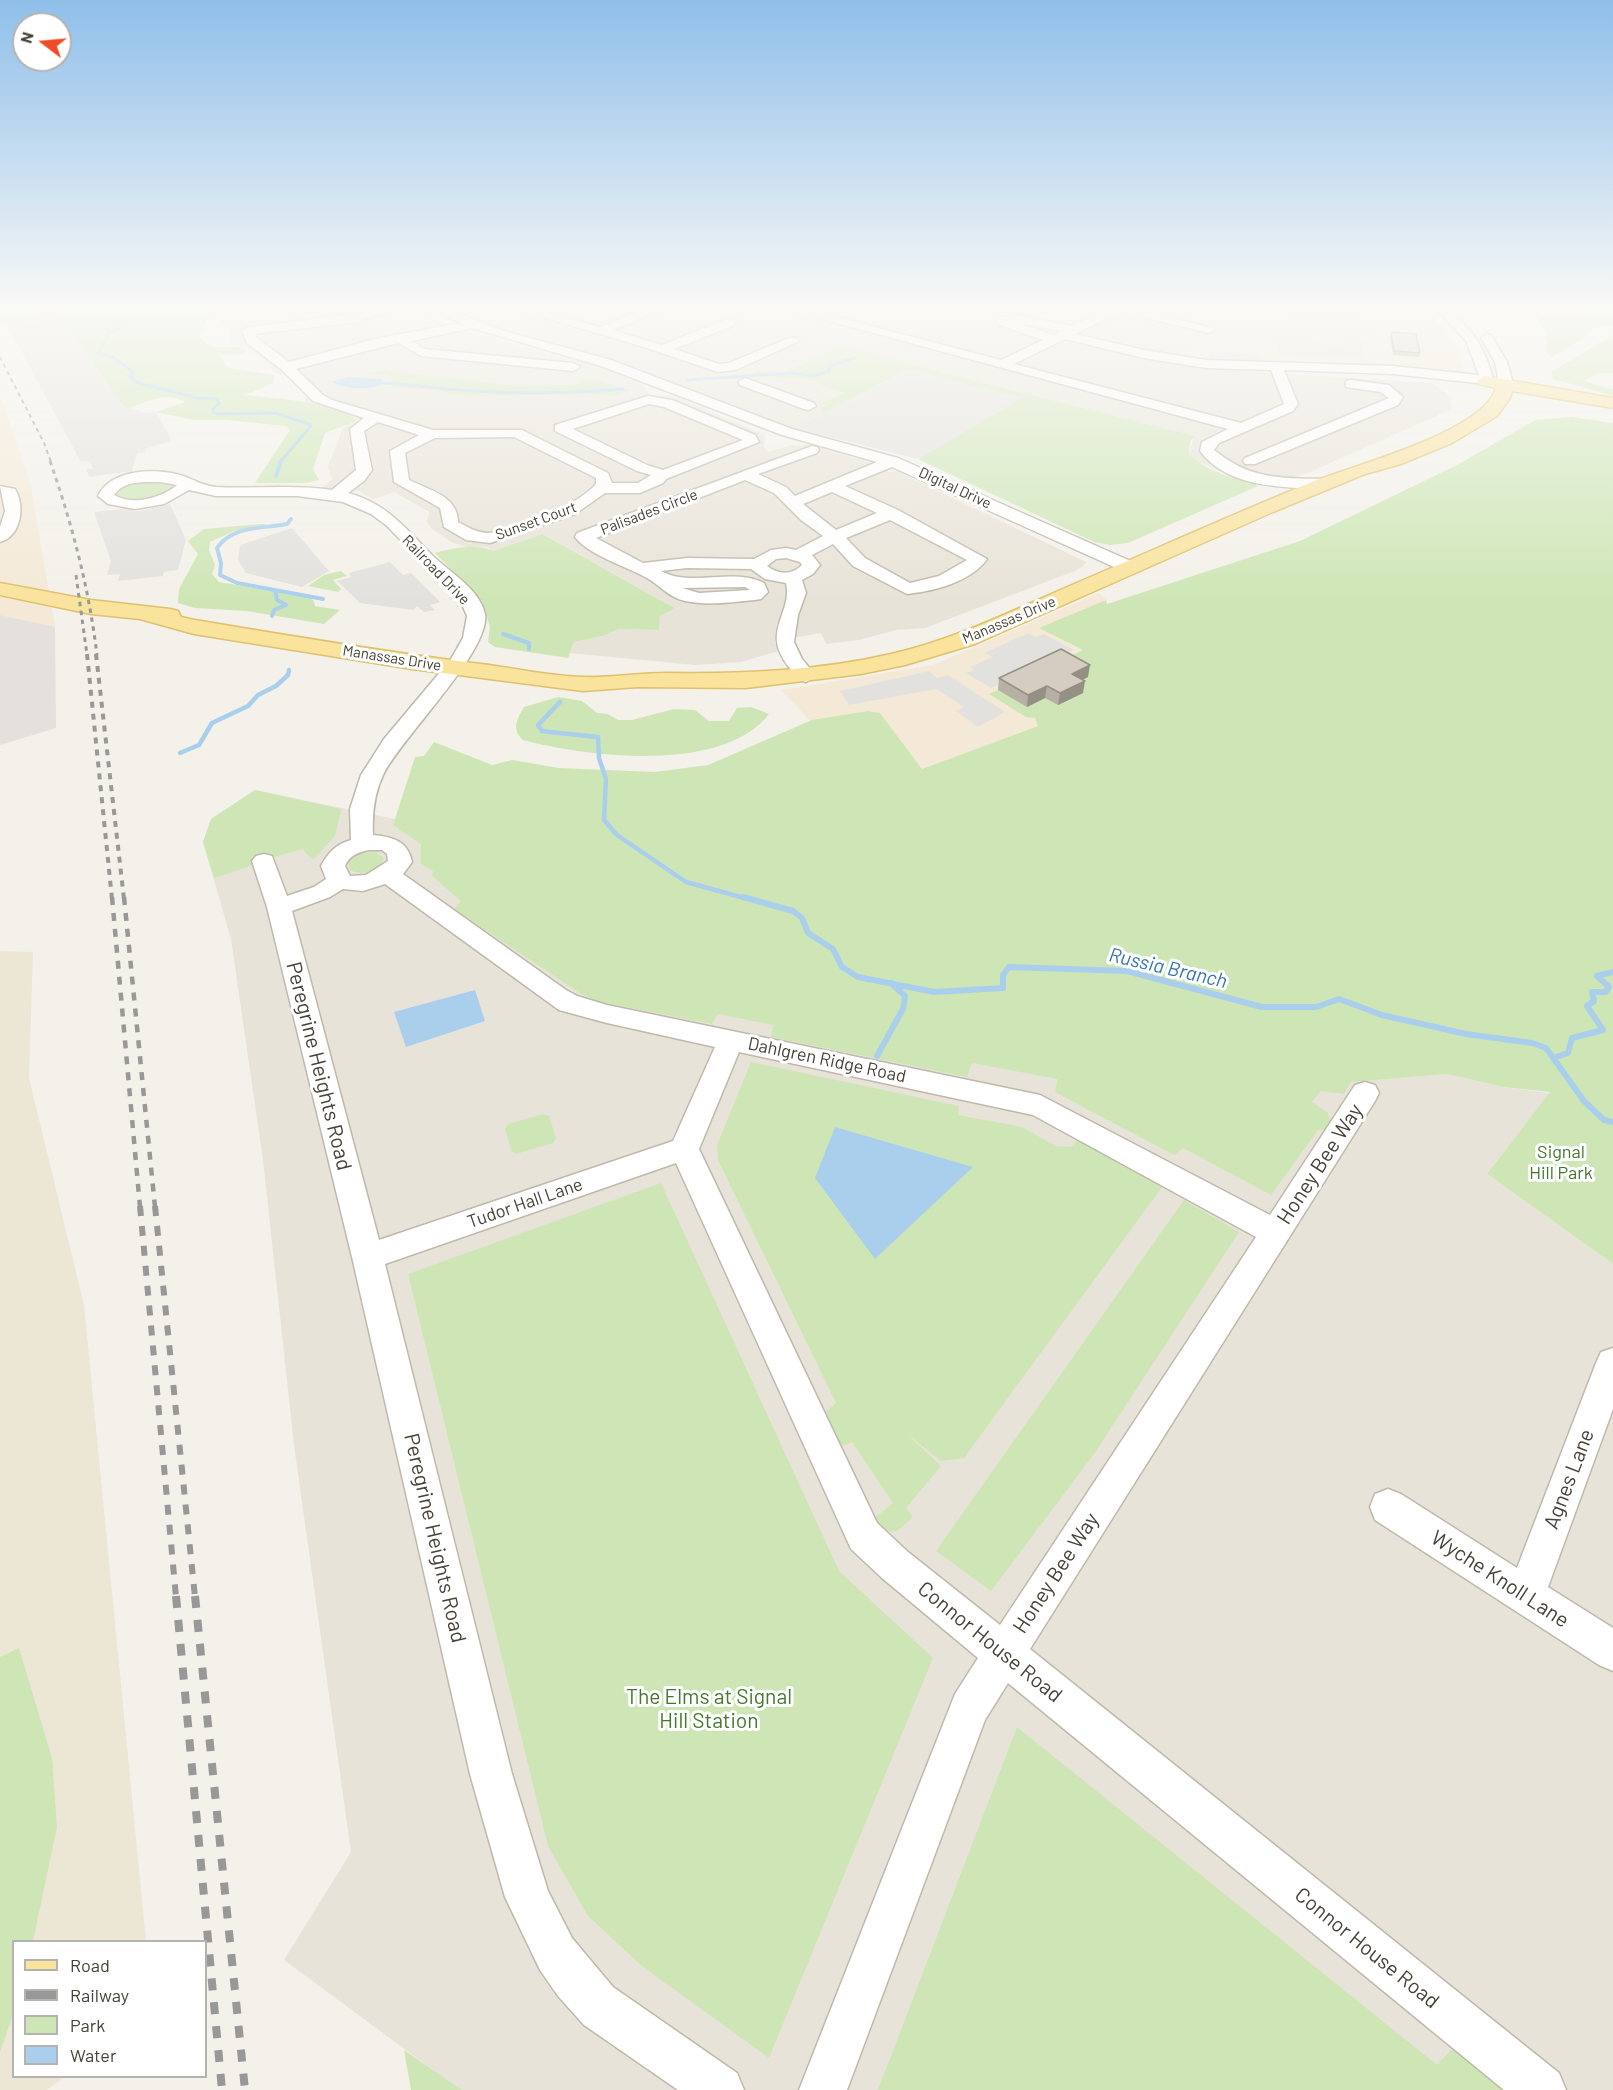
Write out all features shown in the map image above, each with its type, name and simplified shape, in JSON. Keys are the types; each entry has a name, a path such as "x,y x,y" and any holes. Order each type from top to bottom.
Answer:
{"main road":[{"name":"Manassas Drive","path":"1358,470 1377,455 1457,417 1467,407"},
{"name":"Manassas Drive","path":"0,589 61,602 148,615 194,627 458,660 583,684 638,680 698,682 806,676 861,668 940,648 993,628 1323,484 1358,470 1395,460 1472,425 1491,412 1494,407"},
{"path":"1597,407 1613,410"},
{"name":"Manassas Drive","path":"0,597 61,602"}],"street":[{"name":"Sunset Court","path":"339,407 376,417 432,428 517,433 603,476 605,480 602,488 576,507 490,538 480,539 450,524 447,505 402,482 397,451 432,428"},
{"path":"627,407 560,428 642,468 659,473 660,476"},
{"path":"675,407 750,438 752,442"},
{"name":"Digital Drive","path":"720,407 791,433 893,461 1129,567"},
{"path":"769,426 808,407"},
{"path":"1158,407 1243,428"},
{"path":"1289,407 1214,440 1207,445 1207,452 1223,464 1265,482 1323,484"},
{"path":"1250,461 1382,407"},
{"path":"334,496 359,478 364,470 357,429 376,417"},
{"path":"602,488 640,488 658,480 660,476 752,442 765,442 791,433"},
{"name":"Palisades Circle","path":"669,583 643,568 633,566 583,537 812,450"},
{"path":"794,502 893,461"},
{"path":"746,474 780,490 807,517 835,536 859,562 907,590 938,582 965,570 979,559 892,513 834,487"},
{"name":"Railroad Drive","path":"210,491 167,477 143,478 119,483 106,494 112,501 126,504 210,491 334,496 352,500 378,511 462,593 476,614 474,635 458,660 403,726 376,768 361,808 362,844"},
{"path":"1265,482 1269,491 1266,508"},
{"name":"Railroad Drive","path":"168,497 182,490 186,483"},
{"path":"0,491 9,492 14,508 12,522 0,537"},
{"path":"759,564 765,557 778,553 800,555 835,536 892,513"},
{"path":"759,564 762,571 767,574 793,576 805,573 811,565 800,555"},
{"path":"643,568 687,563 759,564"},
{"path":"793,576 797,593 788,621 788,634 785,642 806,676"},
{"path":"384,843 398,851 400,862 388,875 360,884 341,880 333,870 335,861 346,850 362,844 384,843"},
{"name":"Peregrine Heights Road","path":"264,861 279,907 368,1257 491,1774 508,1839 530,1905 550,1948 572,1977 598,2005 720,2090"},
{"name":"Dahlgren Ridge Road","path":"388,875 568,1003 607,1014 1044,1107 1275,1232"},
{"path":"279,907 322,892 341,880"},
{"path":"684,1149 731,1040"},
{"name":"Honey Bee Way","path":"823,2090 969,1708 1365,1093"},
{"name":"Tudor Hall Lane","path":"368,1257 684,1149"},
{"name":"Connor House Road","path":"684,1149 864,1536 895,1565 1542,2090"},
{"name":"Agnes Lane","path":"1526,1596 1613,1363"},
{"name":"Wyche Knoll Lane","path":"1388,1507 1613,1651"}],"shaded area":[{"path":"0,407 4,407 31,487 55,627 0,615"},
{"path":"51,407 125,407 146,413 156,412 172,441 144,449 146,452 137,453 132,471 89,477 86,469 93,468 89,461 81,462"},
{"path":"324,407 699,407 765,435 764,448 769,452 791,445 810,445 868,462 889,472 897,471 1086,562 1084,566 1075,571 925,628 896,630 859,640 826,644 821,633 775,641 779,651 741,662 695,665 570,653 574,642 603,636 619,629 658,630 660,616 674,608 544,534 493,551 486,547 470,548 453,543 431,528 427,523 429,512 394,492 374,499 359,491 323,488 332,479 328,466 343,428 357,421"},
{"path":"738,407 836,407 794,428"},
{"path":"836,407 1009,407 918,459 794,428"},
{"path":"1077,407 1450,407 1450,410 1310,472 1258,486 1248,479 1235,478 1195,460 1189,454 1194,436"},
{"path":"170,504 186,540 178,570 164,572 163,576 118,581 120,574 107,575 111,561 94,512 132,508 134,512"},
{"path":"292,528 329,571 302,587 246,573 238,560 240,545"},
{"path":"390,562 403,575 411,573 440,602 430,605 435,610 424,612 417,606 413,610 360,603 337,581 351,577 349,573"},
{"path":"1099,593 1106,600 1107,646 1087,700 1036,719 1038,726 922,769 882,716 816,728 782,690 933,665"},
{"path":"0,615 55,627 56,728 0,745"},
{"path":"1028,633 1036,637 1044,634 1074,650 991,688 966,673 974,670 970,667 993,657 985,653"},
{"path":"929,671 937,678 948,675 1005,712 978,727 956,711 964,707 936,689 849,705 840,691"},
{"path":"255,790 453,831 728,928 776,932 816,943 829,954 817,971 839,1002 875,1004 905,1015 1307,1085 1447,1074 1503,1087 1550,1093 1487,1174 1613,1264 1613,2090 460,2090 284,1960 351,1852 294,1445 263,1160 231,939 203,842 211,819"},
{"path":"0,951 33,952 29,1078 84,1305 146,1940 12,1940 12,2078 63,2078 47,2090 0,2090"}],"green space":[{"path":"172,407 326,407 357,421 325,433 313,469 319,480 306,483 255,483 290,430 286,426 226,420 193,420 156,412"},
{"path":"825,407 836,407 821,414 821,409"},
{"path":"1007,407 1078,407 1195,436 1190,442 1189,454 1204,466 1258,486 1128,543 1110,545 1094,542 918,459"},
{"name":"Signal Hill Park","path":"1572,417 1613,423 1613,1264 1487,1174 1550,1092 1503,1087 1447,1074 1351,1082 1344,1094 1321,1091 1312,1102 1328,1113 1330,1121 1327,1130 1318,1130 1271,1195 1183,1148 1174,1155 1055,1092 1058,1079 972,1063 967,1077 771,1037 773,1025 718,1014 712,1024 597,1001 581,994 454,909 461,901 432,876 433,871 421,864 421,844 393,825 415,757 424,756 434,742 492,765 512,760 559,768 655,772 708,765 812,720 868,711 880,713 922,769 1038,726 1035,718 1026,717 989,694 998,690 1027,706 1087,677 1059,661 1083,650 1039,628 1106,600 1107,604 1300,541 1457,465 1535,420"},
{"path":"147,480 178,484 165,493 149,498 131,499 116,495 118,489 126,484"},
{"path":"268,524 234,531 210,542 209,550 215,565 212,574 219,582 310,598 314,601 315,606 340,610 324,624 247,611 195,608 178,603 179,589 198,554 188,541 204,529"},
{"path":"543,534 675,608 660,616 659,630 619,629 603,636 574,642 568,658 495,647 488,642 490,627 482,601 435,553 472,547 493,551"},
{"path":"341,571 347,576 333,580 341,589 338,592 308,586 324,575"},
{"path":"558,697 582,701 597,713 608,714 618,720 632,720 674,709 695,710 709,721 729,721 737,708 751,707 769,714 748,733 720,746 688,753 652,756 616,755 582,752 523,740 516,728 517,720 524,707"},
{"path":"255,790 341,809 335,836 313,860 302,849 214,878 203,842 211,819"},
{"path":"375,852 384,858 374,870 360,873 350,870 348,862 360,853"},
{"path":"751,1062 959,1106 958,1115 1022,1127 1056,1146 1071,1147 1080,1137 1162,1187 964,1458 941,1461 907,1434 941,1466 906,1508 913,1517 897,1531 878,1532 872,1520 893,1503 852,1442 834,1450 819,1418 836,1403 718,1160 717,1145"},
{"path":"543,1114 549,1116 556,1138 553,1143 516,1154 512,1152 505,1129 508,1124"},
{"name":"The Elms at Signal Hill Station","path":"661,1183 839,1571 933,1658 769,2058 642,1966 588,1916 548,1846 408,1274"},
{"path":"1184,1200 1239,1232 1094,1454 991,1591 936,1551"},
{"path":"19,1648 52,1758 57,1827 33,1940 12,1940 12,2018 0,2052 0,1657"},
{"path":"1017,1727 1437,2065 1454,2047 1506,2090 878,2090"},
{"path":"404,2050 462,2090 411,2090"}],"water":[{"path":"475,990 485,1021 406,1047 394,1012"},
{"path":"835,1127 973,1167 875,1259 815,1178"}],"building":[{"path":"1061,649 1090,665 1072,674 1085,681 1060,693 1047,686 1028,695 999,678"}],"waterway":[{"name":"Russia Branch","path":"215,407 213,412 217,414 275,413 309,424 311,426 280,462"},
{"name":"Russia Branch","path":"276,476 281,461"},
{"name":"Russia Branch","path":"275,590 237,583 220,575 221,563 217,548 231,535 249,529 287,524 291,519"},
{"path":"272,616 274,610 286,605 277,600 275,590"},
{"name":"Russia Branch","path":"275,590 323,599"},
{"name":"Russia Branch","path":"503,634 529,643 529,649"},
{"path":"180,753 199,745 212,723 248,706 258,695 276,686 288,675 289,670"},
{"name":"Russia Branch","path":"560,702 538,725 542,731 598,737 599,758 606,779 604,820 617,835 686,882 748,899"},
{"name":"Russia Branch","path":"743,897 793,911 802,918 808,933 833,949 842,967 858,977 892,984"},
{"name":"Russia Branch","path":"892,984 934,992 1003,988 1003,975 1009,967 1127,971 1262,1007 1316,1007 1339,999 1382,1015 1466,1034 1532,1043 1546,1048 1553,1058"},
{"path":"1553,1058 1568,1053 1572,1038 1603,1030 1587,1006 1594,1001 1592,992 1606,992 1609,987 1597,976 1613,972"},
{"path":"877,1056 903,1009 905,996 892,984"},
{"name":"Russia Branch","path":"1553,1058 1584,1101 1604,1120 1613,1122"}],"railway":[{"path":"25,407 51,462"},
{"path":"50,461 79,556 97,655"},
{"path":"76,575 87,655"},
{"path":"87,654 112,899"},
{"path":"96,654 124,899"},
{"path":"112,897 140,1207"},
{"path":"124,897 155,1207"},
{"path":"140,1206 176,1597"},
{"path":"155,1206 195,1597"},
{"path":"176,1596 222,2090"},
{"path":"195,1596 245,2090"}]}
